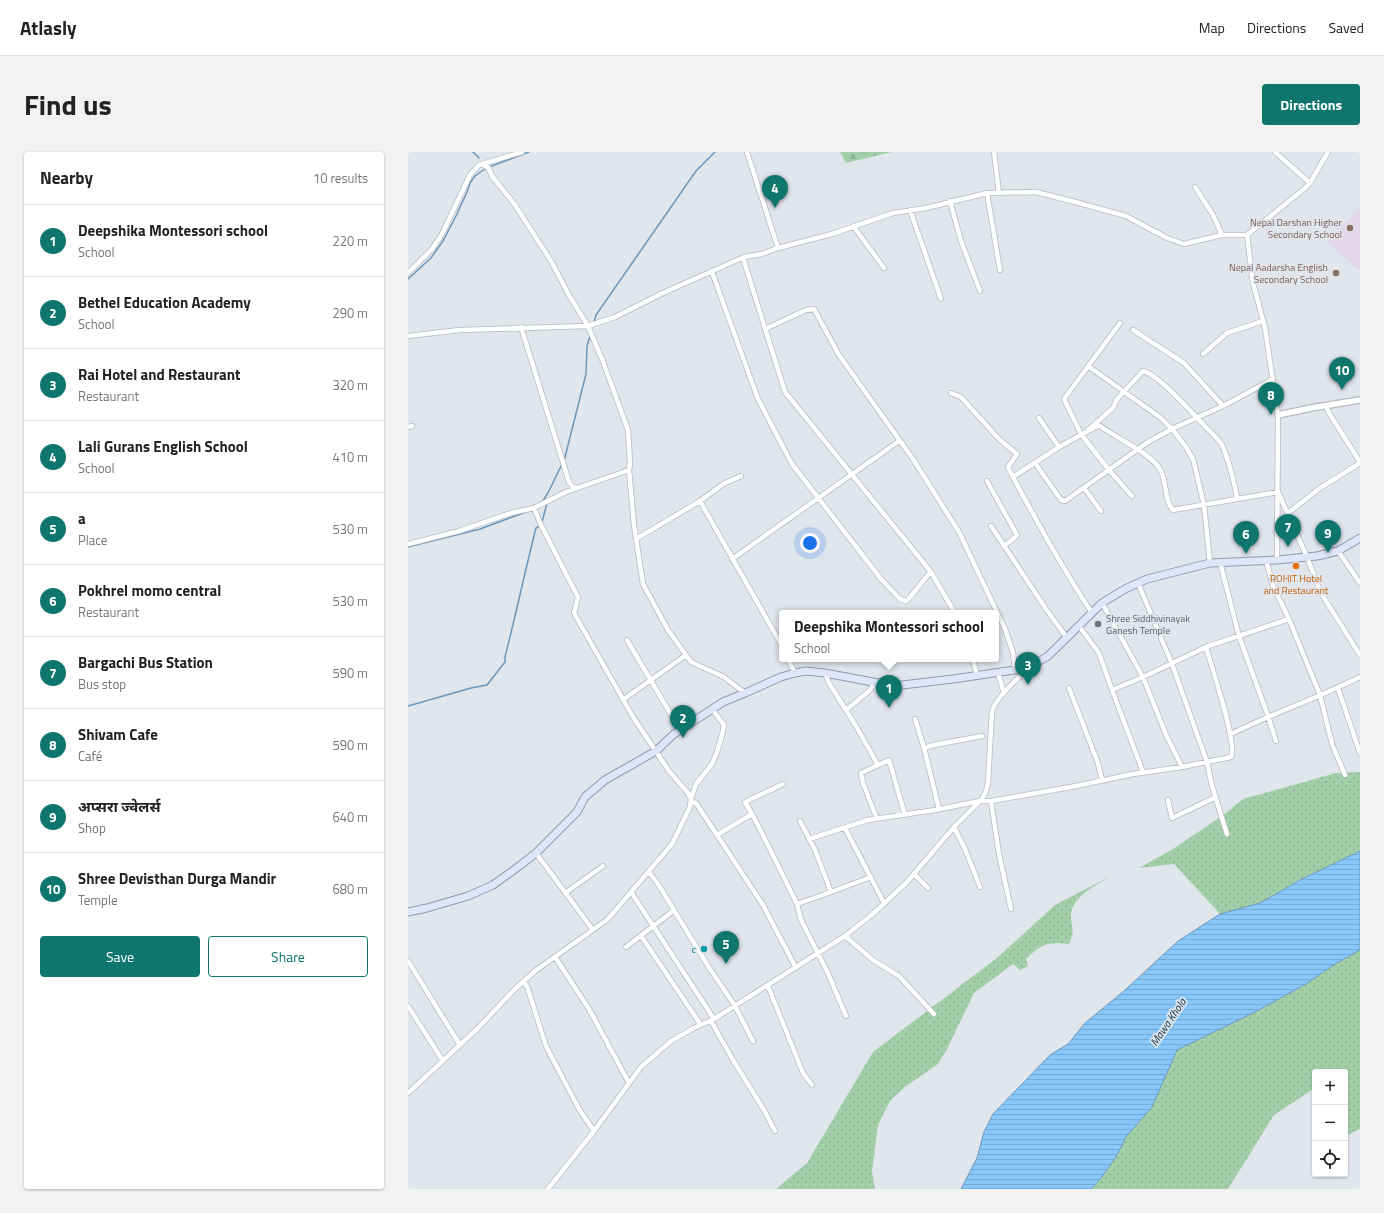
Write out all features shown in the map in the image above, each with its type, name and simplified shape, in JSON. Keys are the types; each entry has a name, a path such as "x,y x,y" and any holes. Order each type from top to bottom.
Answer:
{"main road":[{"path":"408,912 427,908 472,894 502,879 536,853 577,812 585,797 605,780 656,751 674,734 723,702 745,694 781,677 806,671 825,673 894,686 1028,668 1048,656 1102,603 1125,589 1147,579 1210,563 1308,557 1338,551 1360,538"}],"street":[{"path":"408,273 432,249 442,234 470,174 478,165 522,152"},
{"path":"747,152 778,248"},
{"path":"994,152 999,193"},
{"path":"1275,152 1310,183"},
{"path":"408,336 460,330 588,326 615,317 663,293 743,258 832,234 893,213 926,208 988,193 1036,192 1126,216 1167,238 1184,244 1222,236 1247,235 1310,183 1328,152"},
{"path":"485,166 515,206 551,261 588,326 602,359 628,430 629,470 636,539 643,584 668,630 691,662 724,677 745,694"},
{"path":"1195,186 1213,216 1222,236"},
{"path":"988,193 1000,270"},
{"path":"950,201 961,241 980,291"},
{"path":"910,210 941,299"},
{"path":"854,226 884,268"},
{"path":"1247,235 1253,283 1263,321 1278,415 1277,560"},
{"path":"743,258 785,392 931,572 953,610"},
{"path":"712,272 758,399 792,464 900,600 906,601 910,599 923,579 931,572"},
{"path":"765,329 806,310 814,309 839,355 913,459 959,532 996,610"},
{"path":"1203,354 1227,333 1263,321"},
{"path":"1120,323 1064,399 1081,434 1109,470 1132,496"},
{"path":"521,327 570,483 573,487 578,488"},
{"path":"1133,330 1184,362 1223,406"},
{"path":"1088,366 1161,418 1186,447 1193,459 1204,505 1210,563"},
{"path":"1088,430 1113,408 1116,399 1143,371 1174,394 1221,444 1237,499"},
{"path":"1035,463 1062,501 1065,501 1136,449 1172,429 1223,406 1273,379"},
{"path":"951,393 961,397 999,439 1017,454 1008,467 1013,478 1055,554 1092,613"},
{"path":"1278,415 1360,400"},
{"path":"1288,513 1320,488 1360,462 1326,406"},
{"path":"1039,418 1059,447"},
{"path":"1013,478 1059,447 1088,430 1100,426 1136,449 1160,468 1171,508 1173,510 1278,492"},
{"path":"732,559 899,441"},
{"path":"408,544 460,531 510,513 534,508 578,488 629,470"},
{"path":"636,539 700,501 722,484 741,476"},
{"path":"987,481 1017,535 1004,546"},
{"path":"568,492 570,483"},
{"path":"1084,488 1101,511"},
{"path":"1278,492 1308,557 1321,593 1360,655"},
{"path":"700,501 779,641"},
{"path":"534,508 541,525 578,597 574,613 603,665 633,717 691,801 696,803 763,905 796,968"},
{"path":"991,526 1067,638"},
{"path":"1338,551 1360,583"},
{"path":"1266,560 1273,586 1289,619 1320,695 1332,744 1345,775"},
{"path":"1220,562 1239,636 1276,741"},
{"path":"1138,584 1172,664 1207,762 1227,834"},
{"path":"1102,603 1143,677 1182,767"},
{"path":"999,616 1013,653 1015,670"},
{"path":"1112,690 1172,664 1206,647 1289,619"},
{"path":"1079,626 1099,653 1143,772"},
{"path":"627,640 680,730"},
{"path":"809,839 868,820 905,815 980,801 991,801 1231,757 1233,754 1231,734 1206,647"},
{"path":"624,699 686,655"},
{"path":"790,662 795,673"},
{"path":"974,662 977,676"},
{"path":"548,1189 594,1131 640,1067 671,1041 713,1020 845,936 884,903 914,874 954,827 984,796 988,783 992,711 1004,693 1028,668"},
{"path":"998,672 1004,693"},
{"path":"825,673 878,765"},
{"path":"1231,734 1268,716 1338,688 1360,677"},
{"path":"846,710 869,691 875,683"},
{"path":"1069,688 1098,763 1102,780"},
{"path":"1338,688 1360,753"},
{"path":"408,1093 460,1045 522,982 555,956 608,919 672,844 690,807 696,784 712,764 722,735 724,725 712,709"},
{"path":"915,719 924,748 939,809"},
{"path":"924,748 982,736"},
{"path":"877,819 863,783 861,773 889,760 905,815"},
{"path":"783,784 745,802 761,830 796,904 801,920 827,971 846,1016"},
{"path":"1168,800 1172,818 1216,797"},
{"path":"991,801 999,854 1010,909"},
{"path":"716,835 752,814"},
{"path":"800,821 831,892"},
{"path":"954,827 965,849 980,887"},
{"path":"845,828 884,903"},
{"path":"536,853 593,930"},
{"path":"566,893 603,866"},
{"path":"649,872 735,1006 754,1041"},
{"path":"914,874 928,888"},
{"path":"796,904 871,877"},
{"path":"631,892 713,1020 733,1060 764,1110 775,1131"},
{"path":"626,947 674,911"},
{"path":"641,936 701,1025"},
{"path":"845,936 873,960 899,976 934,1014"},
{"path":"555,956 590,1009 628,1083"},
{"path":"408,961 460,1045"},
{"path":"522,982 527,986 546,1046 579,1109 594,1131"},
{"path":"768,986 803,1073 812,1085"},
{"path":"408,1006 443,1061"}],"shaded area":[{"name":"Nepal Darshan Higher Secondary School","path":"1360,207 1360,271 1327,242"}],"green space":[{"path":"840,152 892,152 846,163"},
{"path":"1360,772 1360,851 1302,879 1260,903 1220,914 1174,864 1139,868 1173,849 1222,816 1243,799 1336,773"},
{"path":"1109,877 1084,893 1075,904 1071,917 1073,933 1069,944 1055,943 1041,947 1026,959 1028,966 1020,970 1013,964 974,993 947,1049 938,1064 905,1087 890,1101 878,1125 872,1171 875,1189 776,1189 807,1163 873,1052 997,958 1055,905"},
{"path":"1360,950 1360,1129 1348,1135 1348,1069 1312,1069 1312,1090 1274,1115 1228,1189 1091,1189 1116,1157 1126,1137 1152,1107 1177,1050 1255,1012 1306,984 1335,964"}],"water":[{"name":"Mawa Khola","path":"1360,851 1360,950 1335,964 1306,984 1255,1012 1177,1050 1152,1107 1126,1137 1116,1157 1091,1189 961,1189 977,1158 984,1132 993,1114 1050,1055 1068,1044 1085,1023 1124,991 1178,941 1220,914 1260,903 1302,879"}],"waterway":[{"path":"473,152 479,158"},
{"path":"489,167 529,152"},
{"path":"594,323 596,315 696,171 715,152"},
{"path":"408,279 431,258 443,241 456,216 470,183 475,176 486,168"},
{"path":"564,461 586,374 587,346 590,336"},
{"path":"543,501 562,464"},
{"path":"542,522 547,503"},
{"path":"408,547 480,529 526,512"},
{"path":"408,706 471,688 487,685 505,662 536,528 540,526"}],"place":[{"name":"Lali Gurans English School","path":"775,208"},
{"name":"Nepal Darshan Higher Secondary School","path":"1350,228"},
{"name":"Nepal Aadarsha English Secondary School","path":"1336,273"},
{"name":"Shree Devisthan Durga Mandir","path":"1342,390"},
{"name":"Shivam Cafe","path":"1271,415"},
{"name":"Bargachi Bus Station","path":"1288,547"},
{"name":"अप्सरा ज्वेलर्स","path":"1328,553"},
{"name":"Pokhrel momo central","path":"1246,554"},
{"name":"ROHIT Hotel and Restaurant","path":"1296,566"},
{"name":"Shree Siddhivinayak Ganesh Temple","path":"1098,624"},
{"name":"Rai Hotel and Restaurant","path":"1028,685"},
{"name":"Deepshika Montessori school","path":"889,708"},
{"name":"Bethel Education Academy","path":"683,738"},
{"name":"c","path":"704,949"},
{"name":"a","path":"726,964"}]}
